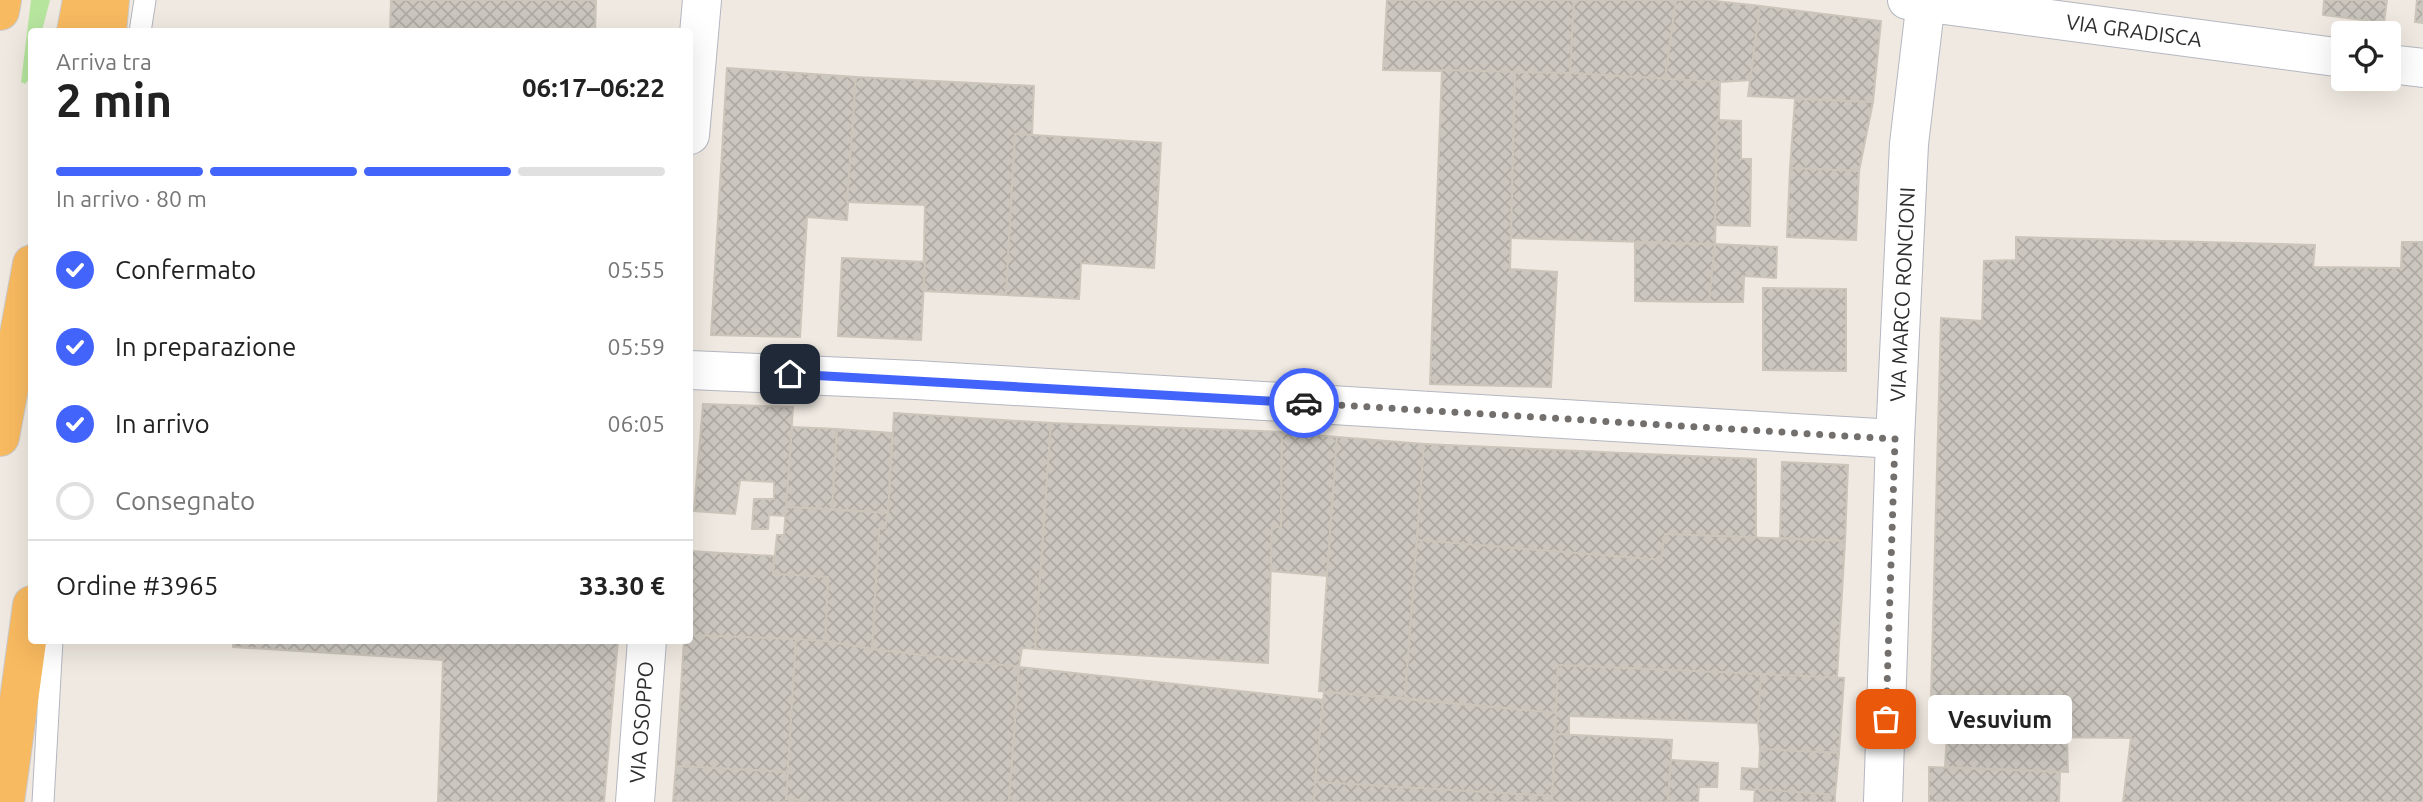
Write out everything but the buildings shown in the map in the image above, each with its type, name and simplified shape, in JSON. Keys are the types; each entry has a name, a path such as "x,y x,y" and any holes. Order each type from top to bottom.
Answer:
{"highway":[{"path":"0,12 2,0"},
{"path":"77,28 82,0"},
{"path":"107,28 110,0"},
{"path":"0,437 28,286"},
{"path":"5,802 28,634"}],"street":[{"path":"693,101 702,0"},
{"name":"VIA GRADISCA","path":"1920,1 2331,56"},
{"name":"VIA MARCO RONCIONI","path":"1883,802 1895,439 1909,144 1920,1"},
{"path":"2401,65 2423,68"},
{"path":"693,370 930,381 1895,439"},
{"name":"VIA OSOPPO","path":"635,802 647,644"}],"lane":[{"path":"141,28 145,0"},
{"path":"43,802 52,644"}],"green space":[{"path":"31,0 50,0 43,28 28,28 28,81 25,84 21,82"}],"way so far":[{"path":"1304,403 1895,439 1886,719"}],"place":[{"name":"Vesuvium","path":"1886,719"}],"route":[{"path":"790,374 1304,403"}]}
